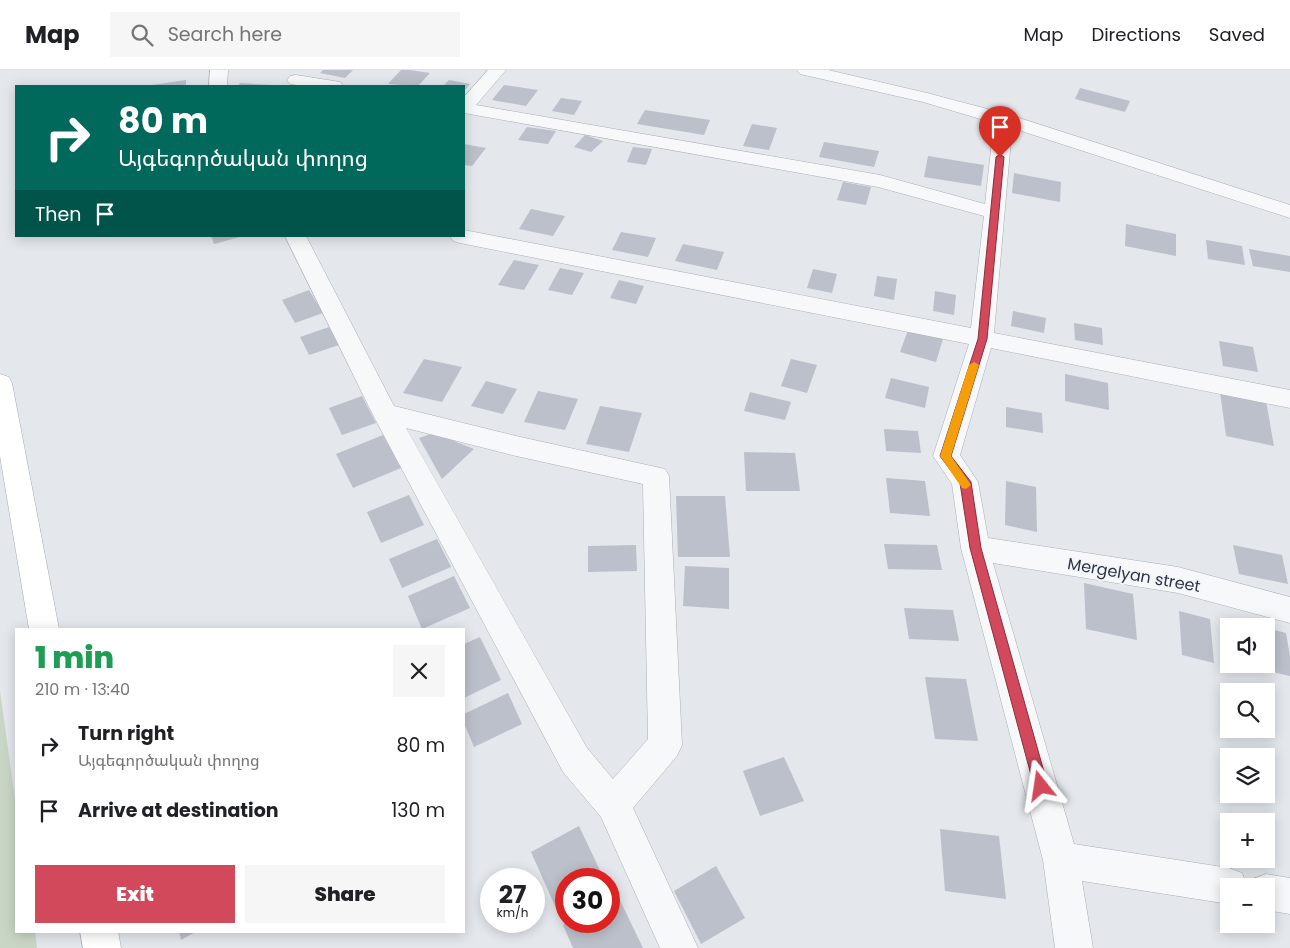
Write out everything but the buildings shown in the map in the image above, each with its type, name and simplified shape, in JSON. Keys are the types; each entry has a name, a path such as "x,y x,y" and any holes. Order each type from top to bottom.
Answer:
{"main road":[{"path":"0,383 44,628"},
{"path":"99,933 102,948"}],"street":[{"path":"218,85 219,70"},
{"path":"465,107 497,70"},
{"path":"806,70 927,98 1045,131 1290,212"},
{"path":"296,80 328,85"},
{"path":"465,108 880,181 994,213"},
{"path":"1004,120 982,339 946,456 965,482 976,548 1061,860 1074,948"},
{"path":"295,237 385,413 575,760 613,805 679,948"},
{"path":"465,237 1290,399"},
{"path":"385,413 516,446 656,476 665,745 613,805"},
{"name":"Mergelyan street","path":"976,548 1178,580 1290,610"},
{"path":"1061,860 1220,885"},
{"path":"1275,894 1290,896"}],"green space":[{"path":"0,691 15,799 15,933 35,933 37,948 0,948"}],"slow traffic":[{"path":"966,485 946,456 974,365"}],"route":[{"path":"1000,157 982,339 946,456 965,482 976,548 1041,786"}]}
